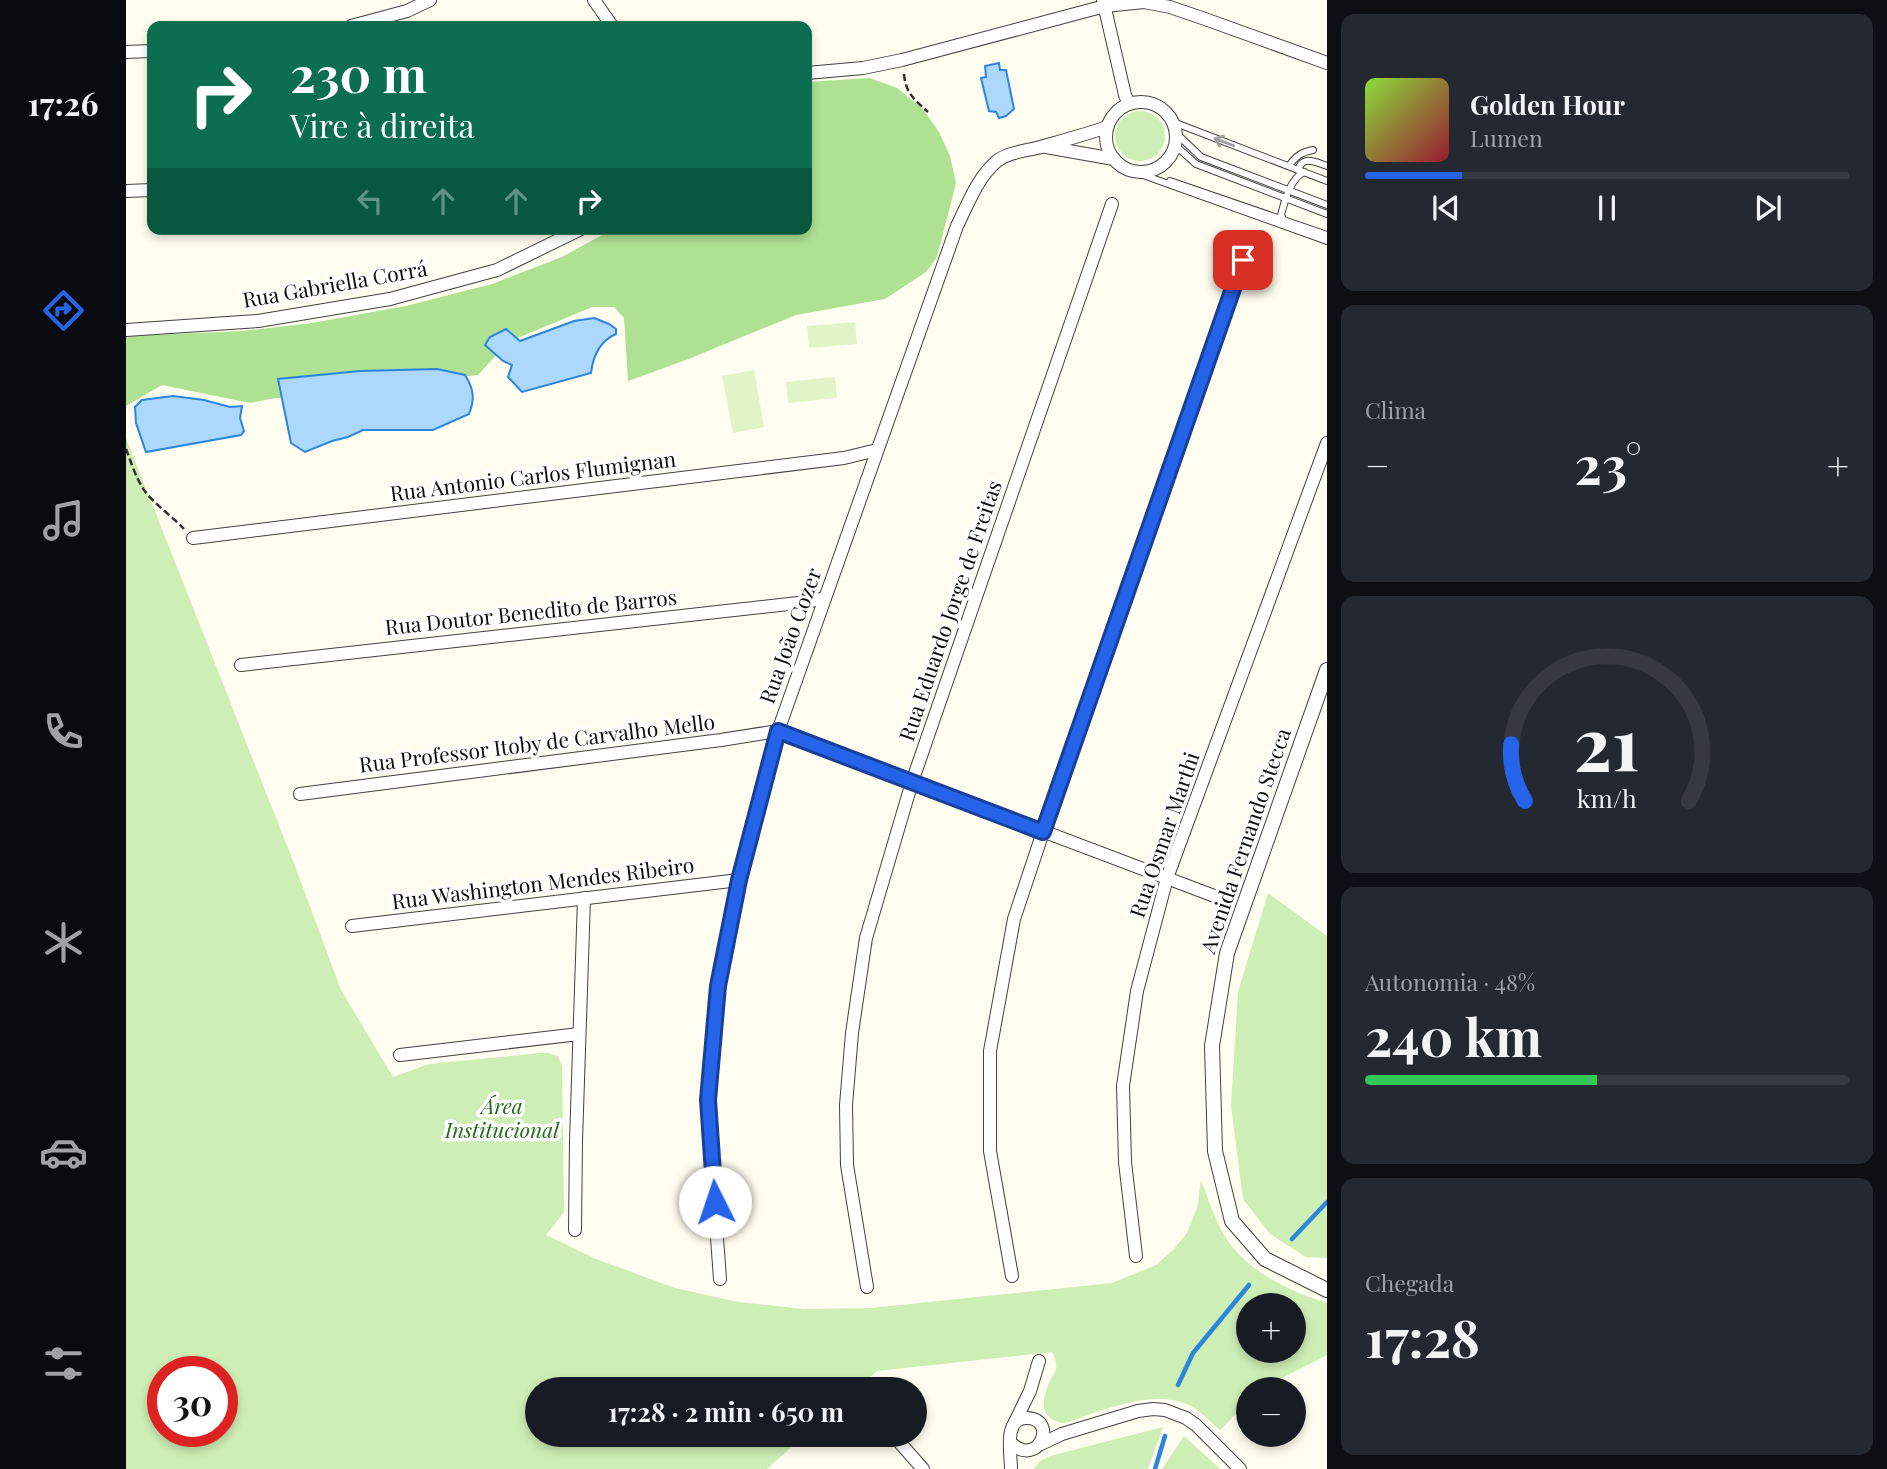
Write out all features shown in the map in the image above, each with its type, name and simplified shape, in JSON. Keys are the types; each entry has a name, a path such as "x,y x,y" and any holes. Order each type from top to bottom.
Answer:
{"street":[{"path":"374,21 407,11 430,0"},
{"path":"596,1 609,21"},
{"path":"812,72 863,68 902,60 1104,3 1144,2 1170,7 1327,63"},
{"path":"1104,3 1129,104"},
{"path":"126,52 147,51"},
{"path":"1146,102 1162,108 1175,134 1170,159 1159,168 1146,172 1132,171 1114,159 1107,144 1107,127 1115,113 1129,104 1146,102"},
{"name":"Rua João Cozer","path":"720,1279 708,1100 718,986 739,880 778,731 957,226 972,194 982,178 999,160 1019,151 1042,147 1107,127"},
{"name":"Rua João Cozer","path":"1042,147 1114,159"},
{"path":"126,191 147,190"},
{"name":"Rua Eduardo Jorge de Freitas","path":"867,1287 846,1165 846,1105 852,1033 866,938 912,782 1112,204"},
{"name":"Rua Gabriella Corrá","path":"126,330 258,321 390,299 497,270 569,235"},
{"path":"1013,1276 990,1151 990,1051 1014,919 1243,260"},
{"name":"Rua Osmar Marthi","path":"1136,1256 1125,1162 1123,1086 1137,991 1167,878 1327,443"},
{"name":"Rua Antonio Carlos Flumignan","path":"193,538 845,458 877,450"},
{"name":"Rua Doutor Benedito de Barros","path":"241,665 825,598"},
{"name":"Avenida Fernando Stecca","path":"1327,670 1227,953 1212,1046 1215,1151 1232,1221 1265,1259 1327,1290"},
{"path":"778,731 1217,897"},
{"name":"Rua Professor Itoby de Carvalho Mello","path":"300,794 778,731"},
{"name":"Rua Washington Mendes Ribeiro","path":"352,926 739,880"},
{"path":"575,1230 584,898"},
{"path":"400,1055 579,1034"},
{"path":"1308,1280 1327,1282"},
{"path":"1012,1469 1009,1434 1030,1391 1039,1361"},
{"path":"1030,1391 1044,1436 1041,1444"},
{"path":"1011,1443 1017,1450 1026,1452 1062,1434 1138,1411 1165,1410 1196,1425 1240,1469"},
{"path":"1015,1422 1027,1418 1062,1434"},
{"path":"904,1447 923,1469"},
{"path":"1012,1469 1026,1452"}],"lane":[{"path":"1175,134 1275,161 1327,181"},
{"path":"1175,134 1201,157 1327,205"},
{"path":"1175,134 1196,164 1327,214"},
{"path":"1289,166 1296,156 1313,150"},
{"path":"1301,171 1300,164 1309,160 1327,166"},
{"path":"1132,171 1327,235"},
{"path":"1289,228 1281,215 1289,191 1301,171"},
{"path":"1146,172 1327,241"}],"path":[{"path":"902,60 906,88 928,112"},
{"path":"126,449 142,487 152,500 166,510 193,538"}],"green space":[{"path":"870,78 897,88 923,109 939,132 950,156 956,183 937,257 926,272 885,299 796,315 628,381 624,318 614,307 592,307 508,342 478,375 250,403 162,385 126,406 126,336 243,331 312,323 406,306 492,284 562,257 602,235 812,235 812,82"},
{"path":"1140,111 1157,119 1165,136 1157,153 1140,161 1123,153 1115,136 1123,119"},
{"path":"855,322 857,344 809,348 807,326"},
{"path":"754,370 764,427 733,433 722,376"},
{"path":"835,377 837,398 788,403 786,382"},
{"name":"Área Institucional","path":"126,438 295,866 341,990 393,1077 429,1064 540,1053 558,1056 562,1066 564,1212 546,1235 596,1259 675,1288 738,1302 804,1309 871,1308 1112,1283 1156,1265 1173,1250 1187,1233 1197,1208 1201,1180 1213,1213 1230,1244 1261,1273 1300,1293 1236,1293 1236,1363 1306,1363 1306,1295 1327,1303 1327,1355 1284,1377 1236,1377 1236,1414 1220,1430 1191,1406 1161,1399 1111,1407 1065,1423 1056,1421 1050,1418 1044,1407 1045,1394 1056,1369 1052,1352 877,1371 870,1377 525,1377 525,1447 792,1447 767,1469 126,1469"},
{"path":"1268,893 1327,936 1327,1258 1306,1257 1270,1234 1243,1199 1231,1106 1238,992"},
{"path":"1163,1427 1148,1469 1034,1469 1040,1461 1050,1456"},
{"path":"1184,1436 1220,1469 1162,1469"}],"water":[{"path":"999,63 1000,70 1006,70 1014,109 999,118 996,112 989,111 981,78 986,77 985,66"},
{"path":"594,318 616,329 616,334 598,350 591,373 522,392 508,377 512,365 503,361 485,345 490,337 506,329 520,341 574,321"},
{"path":"437,369 465,375 473,394 469,414 433,430 363,430 305,452 291,443 278,379 360,371"},
{"path":"173,396 230,407 242,406 240,418 244,431 241,435 146,452 136,423 135,407 142,400"}],"waterway":[{"path":"1292,1239 1327,1202"},
{"path":"1178,1385 1193,1353 1249,1285"},
{"path":"1155,1469 1165,1436"}],"route":[{"path":"715,1202 708,1100 718,986 739,880 778,731 1043,832 1243,260"}]}
